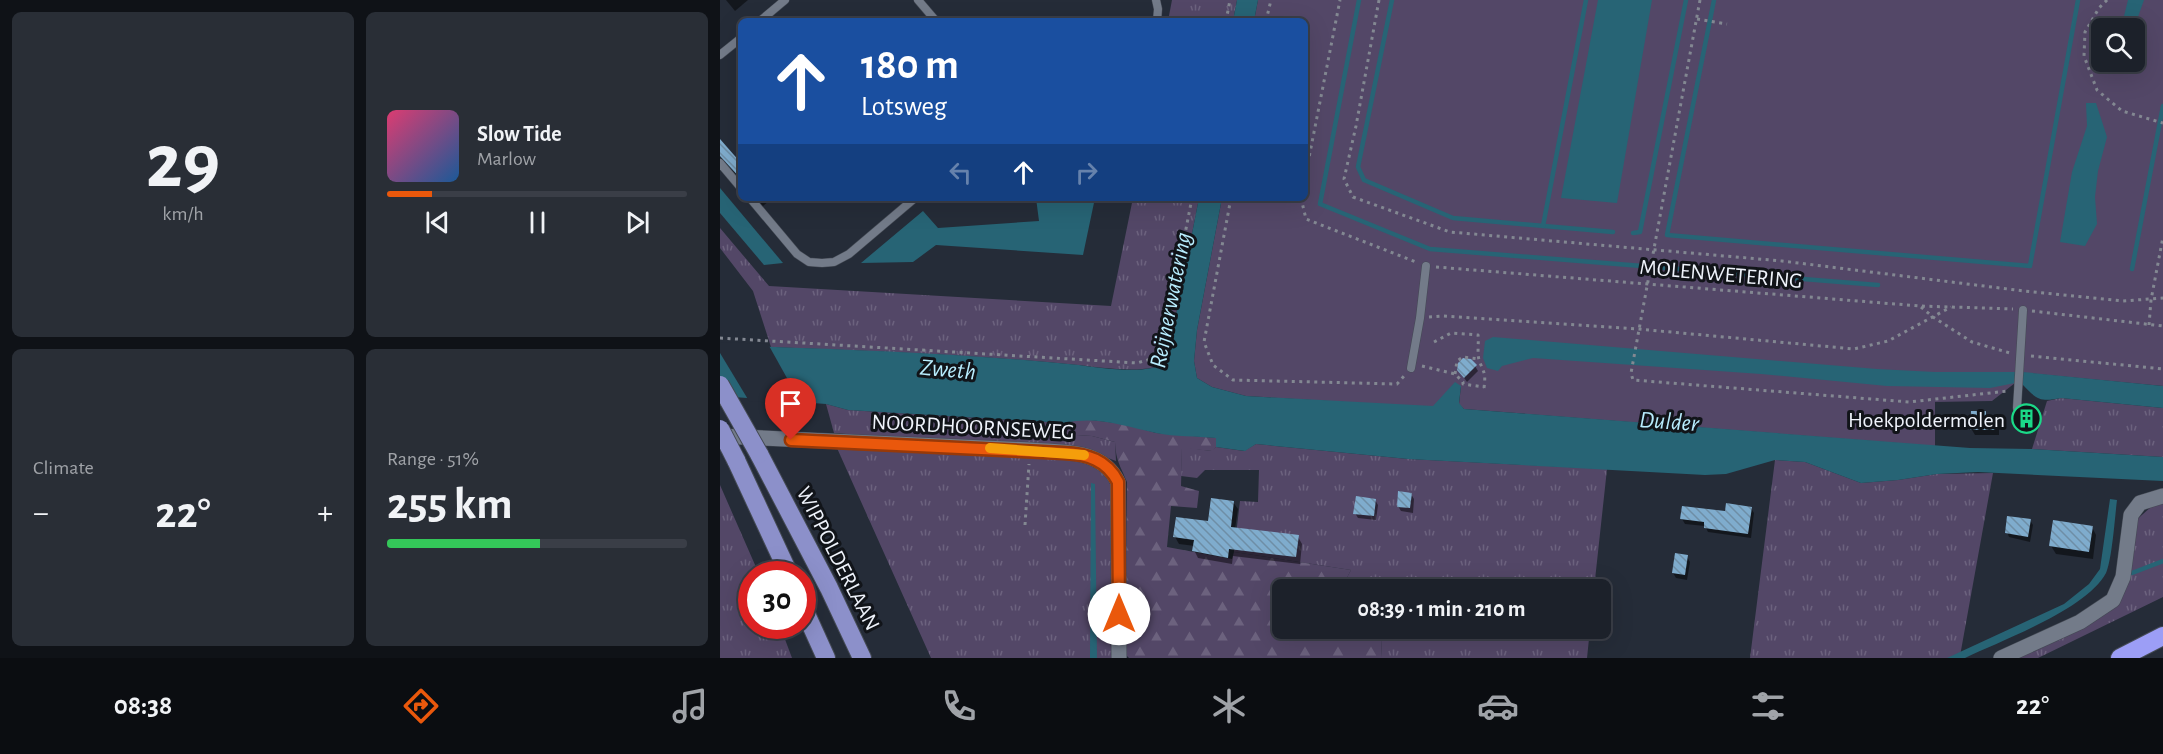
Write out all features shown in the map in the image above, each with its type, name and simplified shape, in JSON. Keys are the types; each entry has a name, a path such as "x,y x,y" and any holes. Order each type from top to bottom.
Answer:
{"highway":[{"path":"2120,658 2163,636"}],"main road":[{"name":"WIPPOLDERLAAN","path":"720,385 823,577 862,658"},
{"path":"720,429 783,561"},
{"path":"816,636 826,658"}],"street":[{"name":"NOORDHOORNSEWEG","path":"720,436 1030,450 1081,454 1099,460 1112,470 1118,482 1119,658"},
{"path":"2001,658 2080,622 2113,600 2123,577 2131,514 2140,503 2163,496"}],"lane":[{"path":"764,18 785,0"},
{"path":"918,0 933,18"},
{"path":"1156,0 1157,18"},
{"path":"720,55 738,40"},
{"path":"720,163 738,184"},
{"path":"753,201 797,254 809,262 822,263 834,262 849,254 911,201"},
{"path":"1411,365 1420,318 1426,266"},
{"path":"2017,408 2023,310"}],"path":[{"path":"1227,18 1230,0"},
{"path":"1267,18 1270,0"},
{"path":"1308,163 1340,0"},
{"path":"1379,0 1344,179 1353,198 1450,232 1782,261 2046,294 2123,301 2163,298"},
{"path":"1700,0 1646,283 1631,373 1633,380 1909,402 2019,388"},
{"path":"2108,0 2099,8 2085,32 2084,56 2097,90 2122,111 2163,123"},
{"path":"1697,19 1727,24"},
{"path":"720,338 1137,363 1158,357 1162,347 1191,201"},
{"path":"1230,201 1204,342 1213,365 1233,380 1397,384 1411,365 1457,375 1463,382 1462,384 1484,388 1484,368 1479,359 1478,335 1451,333 1434,342"},
{"name":"MOLENWETERING","path":"1302,201 1306,219 1426,266 1920,306 2023,310 2163,326"},
{"path":"2150,325 2151,300 2163,237"},
{"path":"1920,306 1972,342 2006,353 2163,369"},
{"path":"1420,318 1443,316 1638,329 1854,349 1888,341 1953,306"},
{"path":"1457,375 1457,361 1463,357 1479,359"},
{"path":"1024,525 1030,450"}],"green space":[{"path":"1172,0 1237,0 1234,18 1169,18"},
{"path":"1258,0 2163,0 2163,386 2016,372 2015,383 1992,401 1935,402 1935,446 1464,409 1459,404 1461,386 1435,406 1246,396 1212,387 1197,378 1194,361 1197,330 1221,201 1308,201 1308,18 1255,18"},
{"path":"1132,201 1198,201 1167,361 1159,366 1137,369 963,356 771,347 753,291 720,248 720,228 769,286 1111,306"},
{"path":"2061,398 2163,408 2163,457 2032,449 2047,401"},
{"path":"826,404 848,410 1044,422 1045,433 1092,436 1115,442 1116,461 1100,455 834,433"},
{"path":"1083,419 1124,424 1156,433 1217,438 1216,447 1212,451 1182,448 1181,486 1199,491 1197,508 1171,506 1167,547 1232,559 1234,552 1351,570 1346,579 1272,579 1272,639 1382,639 1381,658 1129,658 1125,638 1127,482 1117,459 1115,442 1092,436 1044,433 1044,422 1064,423"},
{"path":"1256,444 1408,459 1607,469 1595,579 1346,579 1351,570 1234,552 1240,501 1258,502 1259,470 1205,470 1197,478 1181,476 1182,447 1211,451 1216,447 1244,451"},
{"path":"837,448 901,448 1083,461 1101,471 1108,479 1113,500 1110,638 1112,658 931,658"},
{"path":"1775,460 1805,462 1861,483 1937,474 1993,473 1960,656 1957,658 1750,658"},
{"path":"720,485 753,561 738,561 738,639 785,639 792,658 720,658"},
{"path":"2163,500 2163,597 2038,658 2000,658 2092,612 2124,587 2134,522"},
{"path":"1382,639 1589,639 1587,658 1381,658"}],"water":[{"path":"1237,0 1258,0 1255,18 1234,18"},
{"path":"1598,0 1652,0 1617,203 1561,198"},
{"path":"2128,0 2144,0 2138,18 2124,18"},
{"path":"2086,103 2096,103 2107,137 2098,171 2095,197 2097,224 2085,246 2060,242 2072,172 2087,126"},
{"path":"720,188 783,263 764,265 720,213"},
{"path":"1036,201 1094,201 1083,255 936,245 913,262 861,263 923,211 938,228 1039,221"},
{"name":"Zweth","path":"1198,201 1221,201 1197,330 1194,361 1197,378 1212,387 1246,396 1433,406 1455,382 1461,386 1459,403 1464,409 1970,448 2032,449 2163,457 2163,481 1978,472 1937,474 1861,483 1805,462 1775,460 1726,474 1705,475 1408,459 1256,444 1245,451 1216,447 1216,438 1163,434 1100,421 1064,423 848,410 826,404 720,396 720,345 945,354 1125,370 1160,366 1167,361"},
{"path":"1493,337 1877,369 2015,372 2015,383 1990,388 1887,386 1761,374 1533,358 1502,366 1498,371 1487,368 1483,358 1485,341"},
{"path":"2023,372 2163,386 2163,408 2061,398 2040,399 2023,385"},
{"path":"1091,483 1095,484 1097,658 1090,658"},
{"path":"2110,499 2117,500 2112,548 2106,573 2096,586 2063,611 2021,633 1965,658 1947,658 2064,604 2089,584 2100,569"}],"pier":[{"path":"720,342 768,344 802,405 749,401 720,353"}],"building":[{"path":"720,139 738,160 738,176 720,156"},
{"path":"1463,358 1471,359 1477,365 1464,378 1457,370 1458,363"},
{"name":"Hoekpoldermolen","path":"2026,410 2032,413 2035,419 2032,425 2026,428 2020,425 2017,419 2020,413"},
{"path":"1971,411 1986,411 1986,418 1997,418 1997,430 1970,430"},
{"path":"1398,491 1412,493 1410,508 1397,507"},
{"path":"1356,496 1376,499 1374,516 1353,514"},
{"path":"1211,498 1234,501 1231,527 1299,535 1296,557 1229,549 1228,558 1192,551 1194,540 1173,537 1176,517 1208,521"},
{"path":"1726,503 1752,507 1748,534 1704,528 1704,522 1680,519 1682,506 1725,511"},
{"path":"2007,516 2031,519 2028,537 2005,533"},
{"path":"2053,520 2093,526 2089,552 2049,546"},
{"path":"1675,553 1688,555 1685,575 1672,573"}],"waterway":[{"path":"1359,0 1320,204 1430,249 1878,285"},
{"path":"1392,0 1358,167 1364,180 1453,218 1613,232"},
{"path":"1543,226 1586,0"},
{"path":"1633,233 1640,232 1686,0"},
{"path":"1714,0 1667,235 2030,266 2078,0"},
{"path":"2132,269 2163,106"},
{"path":"2132,573 2163,561"}],"slow traffic":[{"path":"990,448 1084,455"}],"place":[{"name":"Hoekpoldermolen","path":"2026,419"}],"route":[{"path":"791,440 854,441 1081,454 1099,460 1112,470 1118,482 1119,614"}],"water label":[{"name":"Reijnerwatering","path":"1170,300"},
{"name":"Dulder","path":"1669,421"}]}
